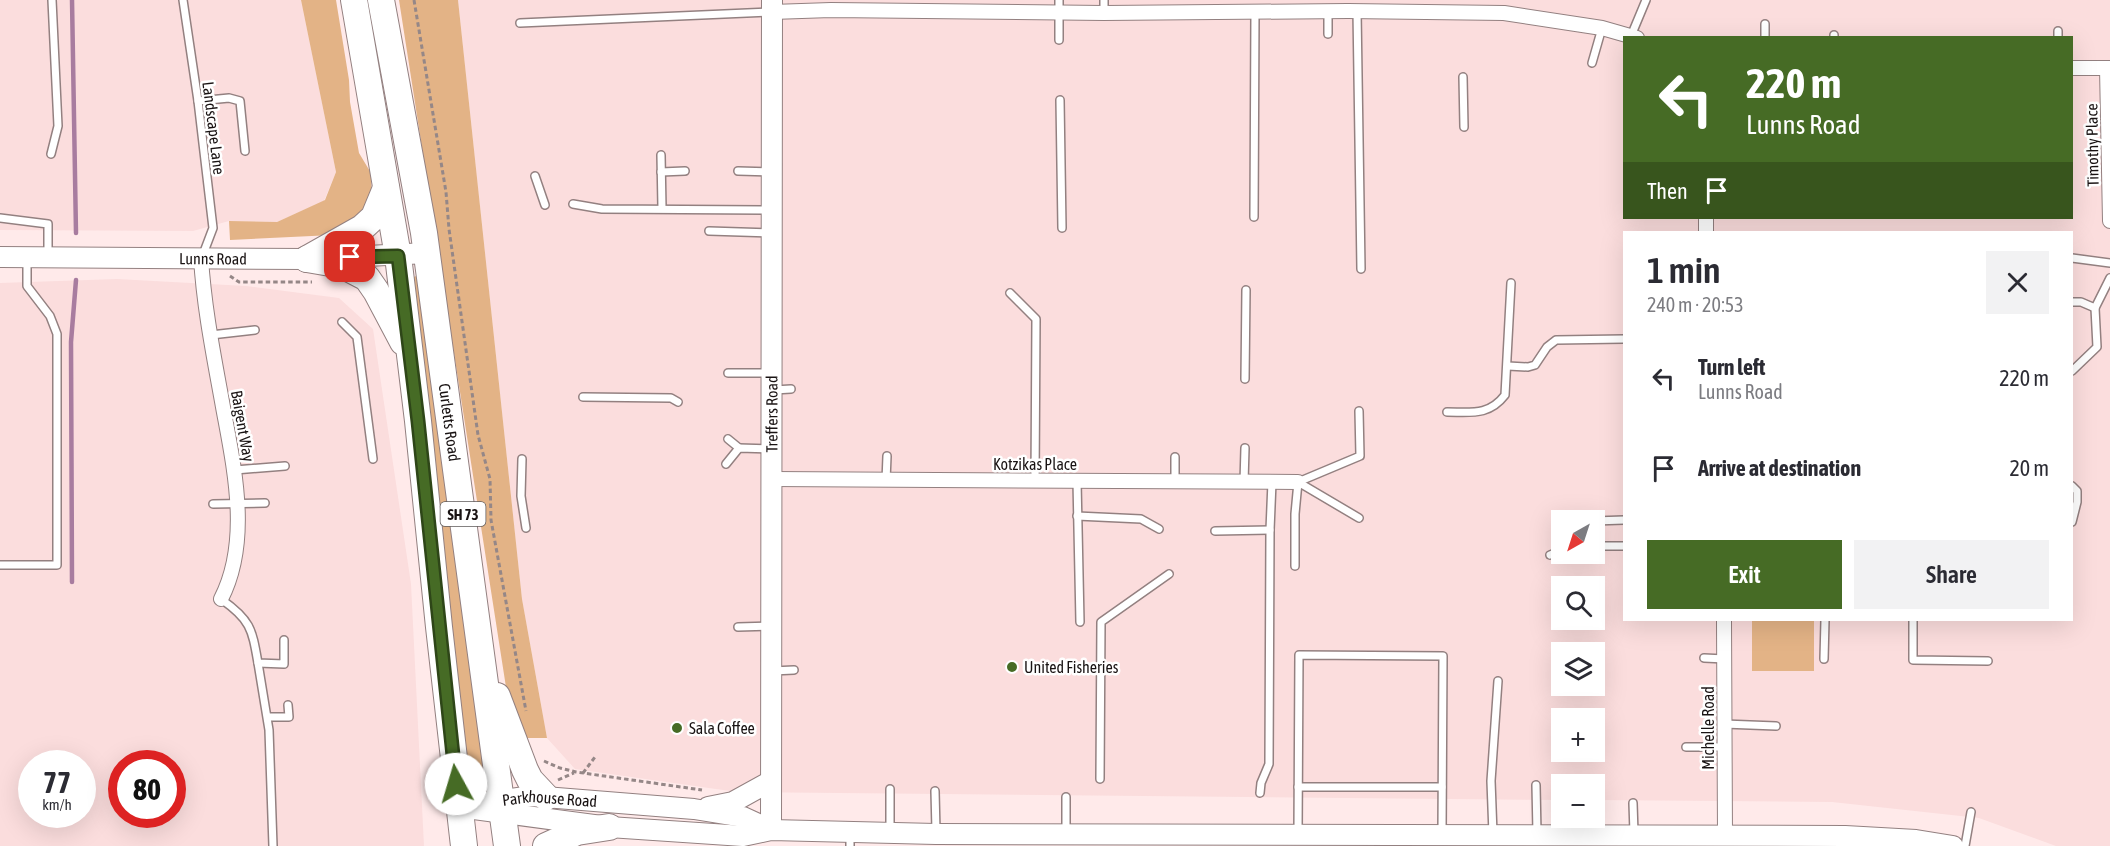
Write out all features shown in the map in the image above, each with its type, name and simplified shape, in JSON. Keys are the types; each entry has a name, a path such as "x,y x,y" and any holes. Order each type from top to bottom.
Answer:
{"highway":[{"name":"Curletts Road","path":"354,0 398,256 464,846"},
{"name":"Curletts Road","path":"381,0 427,253 507,846"},
{"path":"311,270 374,217 386,188"},
{"path":"311,270 342,265 367,278 410,355"},
{"path":"482,659 525,770 530,780 546,797"},
{"path":"546,846 577,832 609,827"}],"street":[{"path":"772,6 831,10 967,6 1222,6 1255,11 1328,11 1351,7 1504,13 1602,28 1630,36"},
{"name":"Treffers Road","path":"771,830 772,6"},
{"path":"2073,68 2109,68"},
{"name":"Timothy Place","path":"2109,68 2110,221"},
{"name":"Lunns Road","path":"0,257 201,258 311,270 427,253"},
{"name":"Baigent Way","path":"201,258 211,335 235,470 238,504 233,567 229,584 221,599"},
{"name":"Kotzikas Place","path":"772,478 886,481 1298,482"},
{"name":"Michelle Road","path":"1724,621 1725,836"},
{"path":"694,809 733,802 771,781"},
{"name":"Parkhouse Road","path":"502,806 518,796 694,809 743,817 771,830 850,840 890,834 915,840 936,834 1010,840 1066,834 1298,835 1320,840 1634,836 1658,841 1725,836 1812,841 1916,840 1953,846"},
{"name":"Parkhouse Road","path":"459,807 502,806 609,827 743,836 771,830"}],"lane":[{"path":"51,154 58,126 52,0"},
{"name":"Landscape Lane","path":"183,0 183,36 198,101 213,228 201,258"},
{"path":"1634,36 1646,0"},
{"path":"520,23 772,6"},
{"path":"1059,6 1059,40"},
{"path":"1351,7 1361,269"},
{"path":"1254,216 1255,11"},
{"path":"1328,11 1328,34"},
{"path":"1765,24 1765,36"},
{"path":"1592,63 1602,28"},
{"path":"1463,77 1464,127"},
{"path":"198,101 229,98 240,100 245,151"},
{"path":"1060,100 1062,228"},
{"path":"661,155 662,208"},
{"path":"661,172 685,171"},
{"path":"738,171 772,172"},
{"path":"535,176 545,205"},
{"path":"573,204 602,209 771,210"},
{"path":"0,218 48,224 48,258"},
{"path":"710,231 772,233"},
{"path":"0,565 57,565 57,334 50,316 27,286 27,257"},
{"path":"2073,258 2110,263"},
{"path":"2073,370 2097,347 2096,308 2110,278"},
{"path":"1447,412 1487,411 1499,403 1505,395 1511,283"},
{"path":"1245,379 1246,290"},
{"path":"1010,294 1036,320 1035,481"},
{"path":"2073,302 2081,302 2096,308"},
{"path":"342,322 357,337 373,459"},
{"path":"211,335 255,330"},
{"path":"1508,366 1535,365 1547,347 1556,340 1623,339"},
{"path":"728,373 771,382 791,389"},
{"path":"583,397 671,398 678,402"},
{"path":"1298,482 1360,456 1359,411"},
{"path":"728,440 739,448 771,449"},
{"path":"726,464 739,448"},
{"path":"1244,482 1245,448"},
{"path":"886,481 887,456"},
{"path":"1175,456 1175,482"},
{"path":"522,459 522,496 526,528"},
{"path":"235,470 285,466"},
{"path":"1077,481 1080,622"},
{"path":"1260,793 1261,783 1269,764 1272,482"},
{"path":"1298,482 1359,518"},
{"path":"1295,566 1295,514 1298,482"},
{"path":"2073,487 2077,491 2077,502 2073,518"},
{"path":"213,504 265,503"},
{"path":"1077,516 1141,519 1159,530"},
{"path":"1605,521 1623,520"},
{"path":"1215,531 1270,530"},
{"path":"1605,546 1623,546"},
{"path":"1100,779 1101,622 1169,574"},
{"path":"221,599 236,609 247,621 252,631 268,717 273,846"},
{"path":"1824,659 1825,621"},
{"path":"1913,621 1913,660 1988,661"},
{"path":"738,627 772,625"},
{"path":"258,663 284,664 284,640"},
{"path":"1298,835 1299,655 1443,656 1442,787 1429,839"},
{"path":"1704,658 1725,659"},
{"path":"772,671 794,670"},
{"path":"1494,836 1491,781 1498,681"},
{"path":"268,717 289,717 288,705"},
{"path":"1724,724 1776,726"},
{"path":"1686,747 1724,747"},
{"path":"1536,785 1538,836"},
{"path":"1298,787 1442,787"},
{"path":"890,789 890,834"},
{"path":"934,791 936,834"},
{"path":"1066,798 1066,834"},
{"path":"1634,803 1634,836"},
{"path":"1965,846 1971,812"}],"path":[{"path":"414,0 446,192 478,435 490,478 491,520 526,713"},
{"path":"238,282 311,270"},
{"path":"583,773 595,758"},
{"path":"544,760 560,768 583,773 709,791"}],"shaded area":[{"path":"0,0 301,0 336,172 324,201 277,222 229,221 193,231 0,230"},
{"path":"301,0 336,0 359,153 371,173 372,204 333,235 230,240 229,221 277,222 325,200 336,172"},
{"path":"399,0 458,0 522,599 547,738 522,738 508,700"},
{"path":"458,0 2110,0 2110,846 2056,846 1979,818 1832,802 1605,800 1605,774 1551,774 1551,800 749,792 575,769 547,738 522,599"},
{"path":"416,276 423,302 488,778 479,785 466,764 412,278"},
{"path":"117,279 246,286 339,298 373,329 411,584 424,846 0,846 0,283"},
{"path":"1752,621 1814,621 1814,671 1752,671"}],"waterway":[{"path":"72,0 76,233"},
{"path":"72,582 71,342 76,280"}],"place":[{"name":"United Fisheries","path":"1012,667"},
{"name":"Sala Coffee","path":"677,728"}],"route":[{"path":"350,257 398,256 418,421 456,784"}]}
